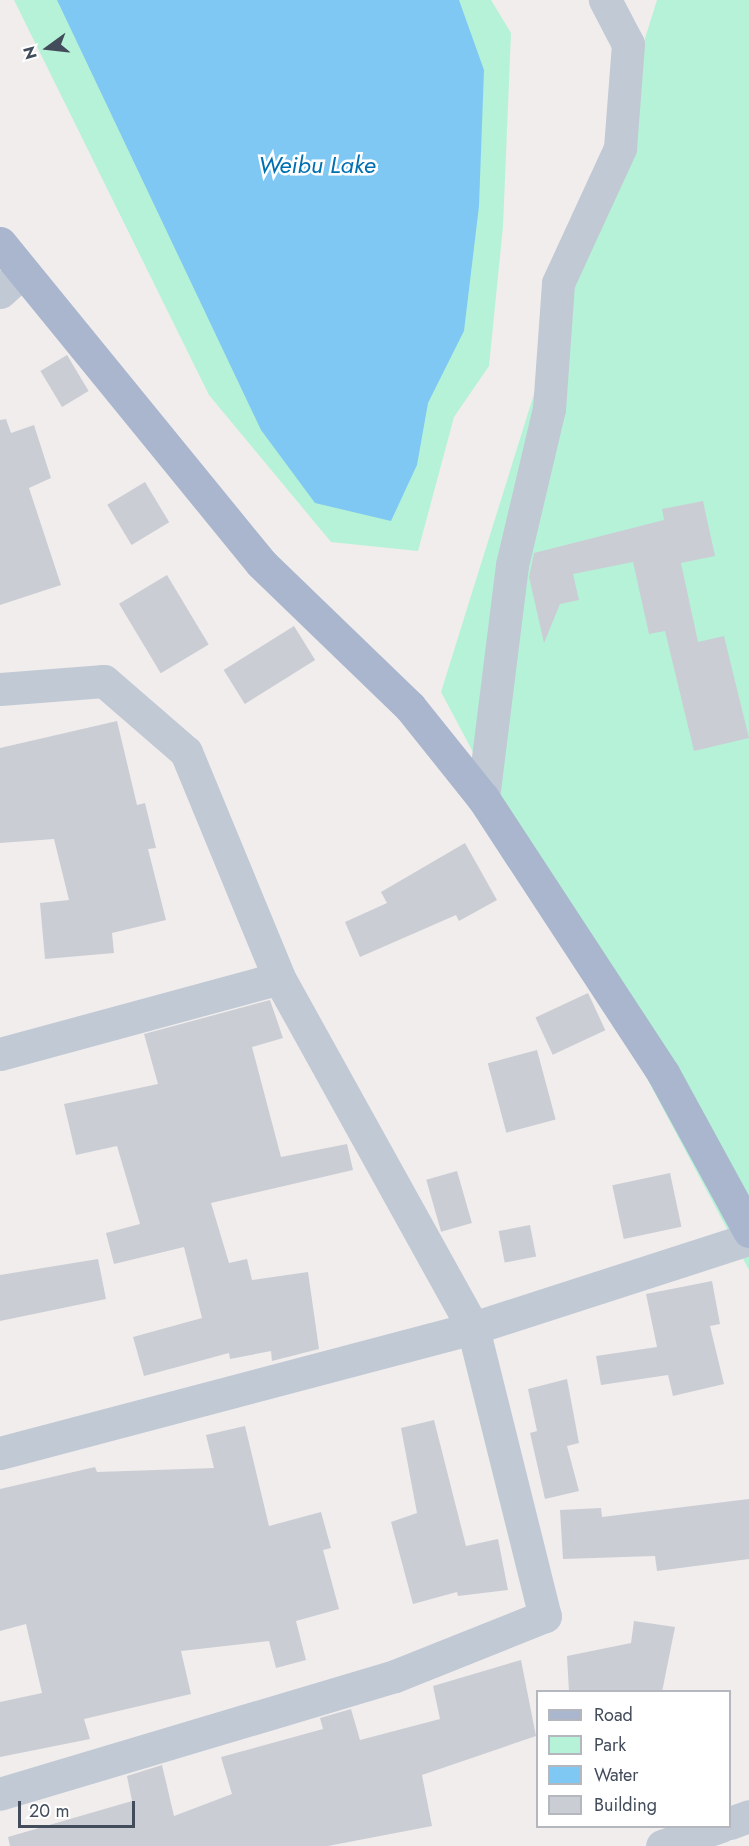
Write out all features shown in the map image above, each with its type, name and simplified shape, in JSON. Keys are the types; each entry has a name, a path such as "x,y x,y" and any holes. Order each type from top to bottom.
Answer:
{"main road":[{"path":"0,243 11,282 261,563 410,707 483,798 663,1073 749,1231"}],"street":[{"path":"483,798 512,565 549,409 558,283 620,148 628,44 605,0"},
{"path":"0,689 104,681 186,752 279,978 473,1328 545,1616 394,1676 0,1794"},
{"path":"0,1054 279,978"},
{"path":"0,1453 473,1328 749,1239"},
{"path":"731,1823 749,1816"},
{"path":"662,1846 717,1828"}],"green space":[{"name":"Weibu Lake","path":"14,0 491,0 511,33 503,226 489,366 454,417 418,551 331,542 209,395"},
{"path":"657,0 749,0 749,1270 441,692"}],"water":[{"name":"Weibu Lake","path":"57,0 459,0 484,70 479,206 464,331 428,403 417,465 391,521 315,503 261,430"}],"building":[{"path":"67,355 89,391 62,407 40,371"},
{"path":"6,419 11,433 34,425 51,478 29,488 61,585 0,605 0,420"},
{"path":"145,482 169,522 131,545 107,505"},
{"path":"703,501 715,556 681,563 698,642 724,636 749,738 694,751 665,631 649,634 633,562 573,574 579,600 560,604 544,643 529,577 534,553 664,520 662,509"},
{"path":"167,575 209,644 161,673 119,604"},
{"path":"294,626 315,660 245,704 224,670"},
{"path":"117,721 137,805 145,803 156,848 148,849 166,920 112,933 114,953 45,959 40,903 69,900 54,839 0,843 0,748"},
{"path":"465,843 497,900 459,921 456,915 360,957 345,922 387,903 381,892"},
{"path":"588,993 605,1030 553,1055 535,1018"},
{"path":"270,1000 283,1038 252,1047 281,1157 347,1144 353,1170 211,1203 229,1263 247,1259 252,1280 308,1272 319,1349 272,1361 271,1351 230,1359 229,1353 144,1376 133,1337 202,1318 184,1247 114,1264 106,1233 140,1224 117,1146 76,1155 64,1104 158,1084 144,1034"},
{"path":"537,1050 556,1120 506,1133 488,1063"},
{"path":"457,1171 472,1223 441,1232 426,1180"},
{"path":"670,1173 681,1227 624,1239 612,1185"},
{"path":"530,1225 536,1256 505,1263 499,1231"},
{"path":"98,1259 106,1299 0,1321 0,1275"},
{"path":"712,1281 720,1324 710,1326 724,1384 673,1396 668,1375 601,1385 596,1356 657,1347 646,1294"},
{"path":"567,1379 579,1443 567,1446 579,1491 545,1499 530,1433 537,1431 528,1389"},
{"path":"434,1420 466,1546 498,1539 508,1590 458,1596 457,1592 413,1604 391,1522 417,1513 401,1428"},
{"path":"245,1426 269,1526 321,1512 331,1548 323,1550 339,1609 296,1621 306,1660 276,1668 269,1641 181,1651 191,1694 84,1719 90,1739 0,1757 0,1702 42,1693 26,1624 0,1631 0,1489 95,1467 97,1472 214,1468 206,1435"},
{"path":"749,1499 749,1559 657,1571 655,1556 563,1559 560,1510 601,1508 602,1517"},
{"path":"634,1621 675,1627 662,1690 569,1690 567,1656 631,1643"},
{"path":"521,1660 536,1736 422,1775 432,1826 328,1846 10,1846 8,1837 132,1801 127,1776 162,1765 174,1816 232,1794 221,1757 323,1729 320,1718 351,1709 360,1740 440,1719 433,1686"}]}
